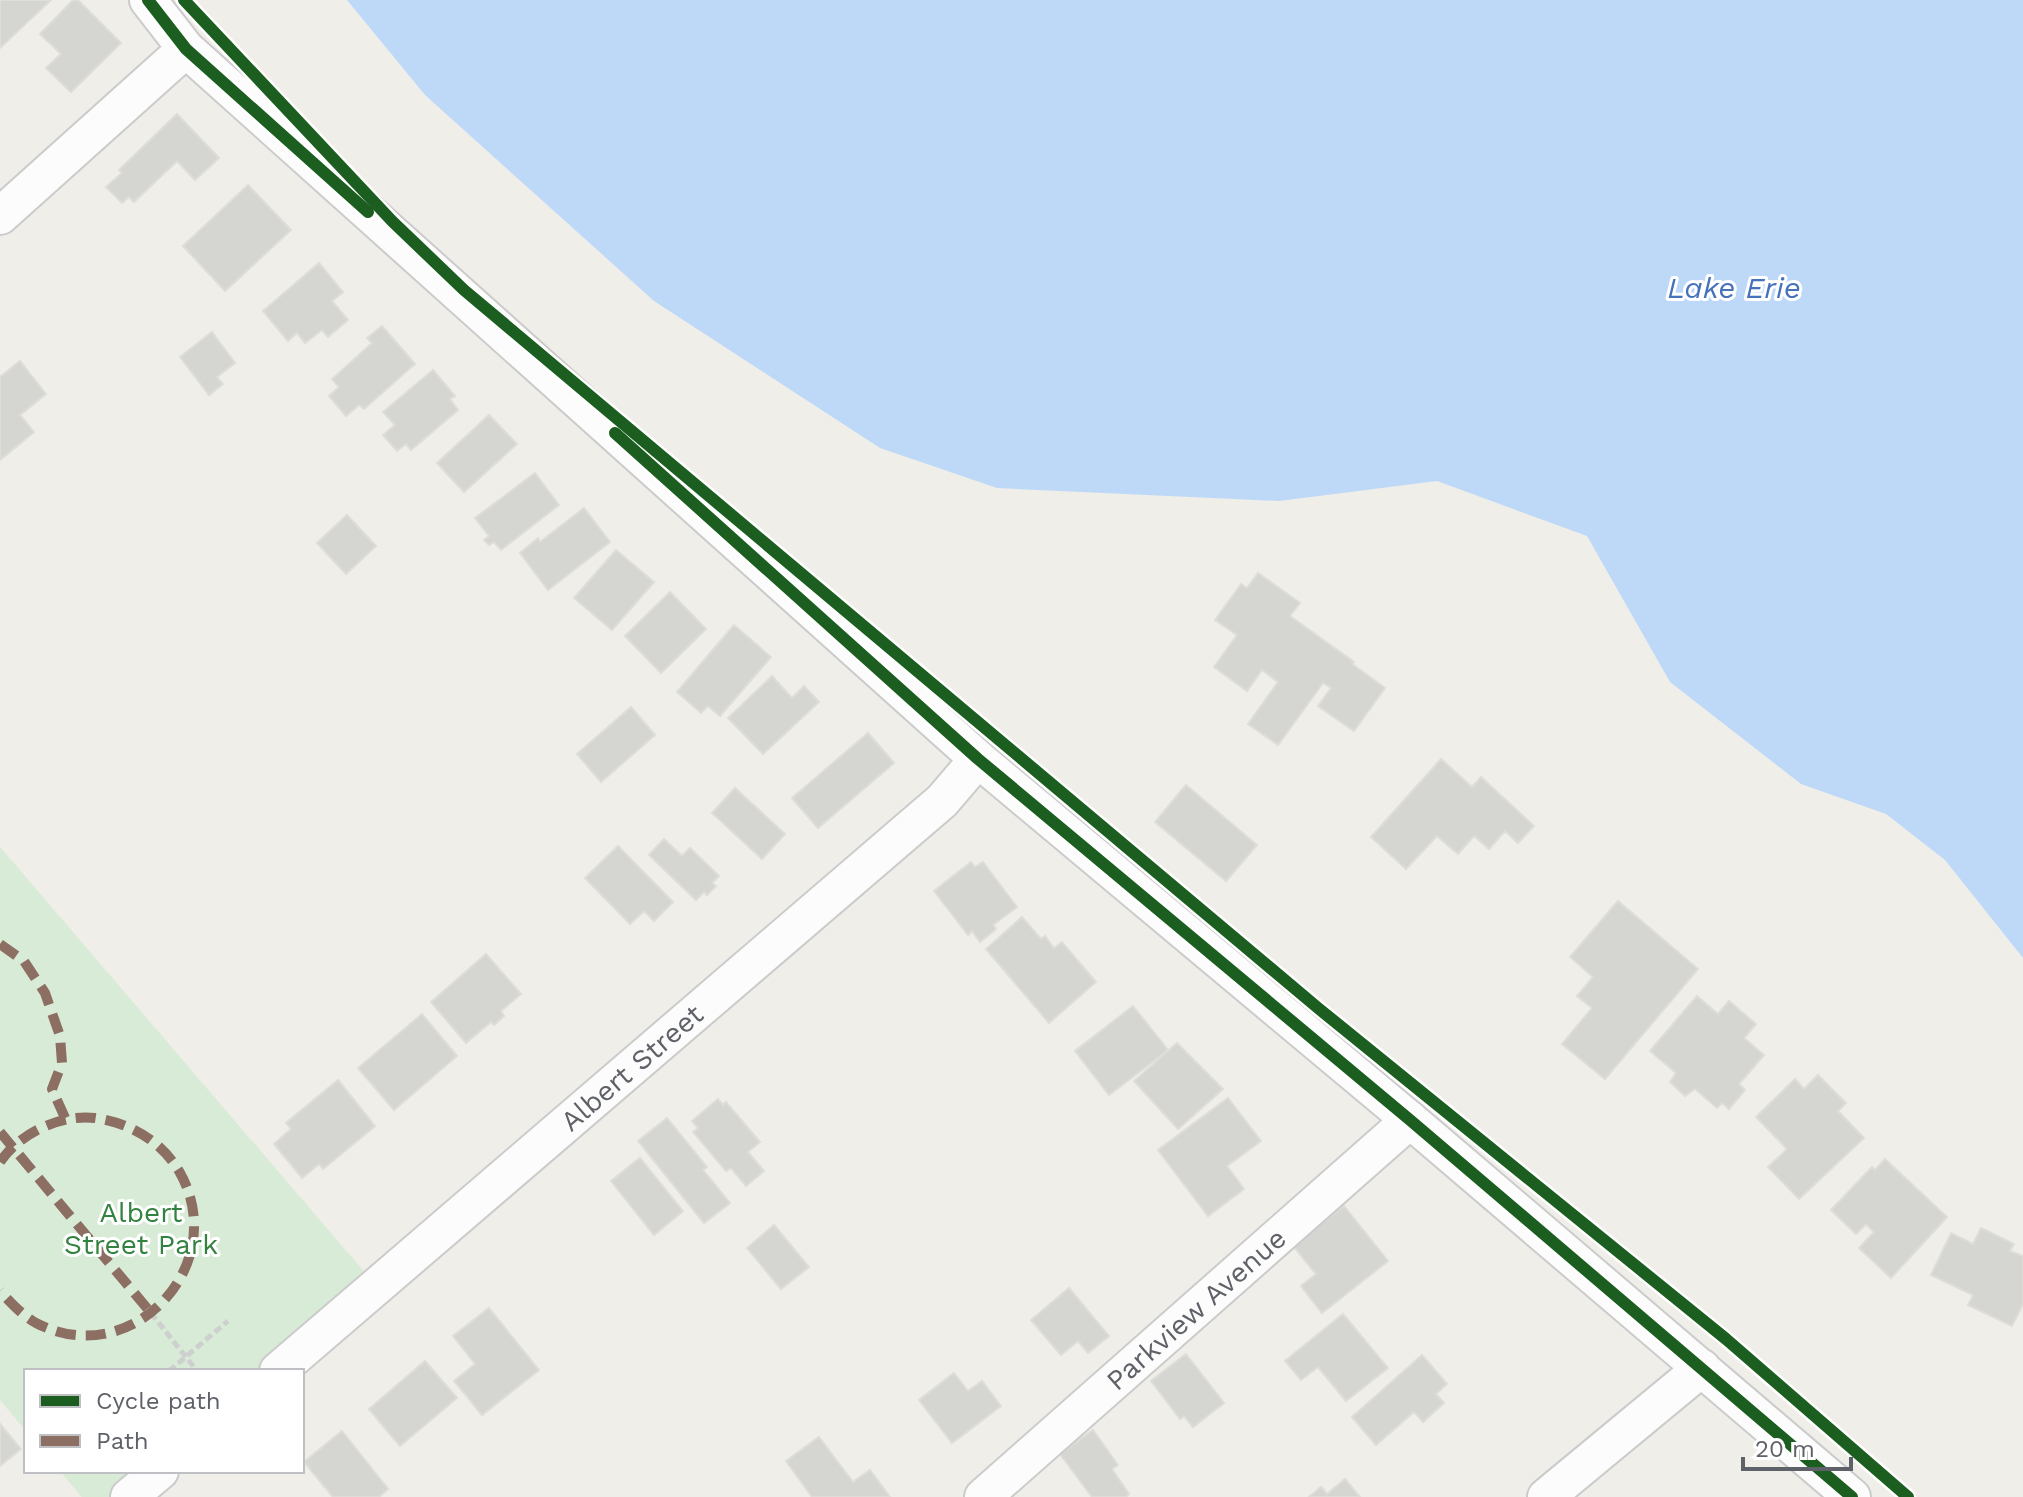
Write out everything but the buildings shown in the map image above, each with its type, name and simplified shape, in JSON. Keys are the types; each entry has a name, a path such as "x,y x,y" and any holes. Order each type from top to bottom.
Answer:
{"street":[{"path":"148,0 186,49 978,759 1410,1120 1852,1497"},
{"path":"0,216 186,49"},
{"name":"Albert Street","path":"280,1369 942,801 978,759"},
{"name":"Parkview Avenue","path":"983,1497 1410,1120"},
{"path":"1546,1497 1702,1368"},
{"path":"129,1497 158,1473"}],"path":[{"path":"151,1313 195,1369"},
{"path":"171,1369 228,1321"}],"green space":[{"name":"Albert Street Park","path":"0,847 378,1288 283,1369 24,1369 24,1429 0,1400"},
{"path":"62,1473 163,1473 134,1497 82,1497"}],"water":[{"name":"Lake Erie","path":"347,0 2023,0 2023,958 1945,860 1886,814 1801,784 1670,682 1587,536 1437,481 1279,501 997,488 880,448 654,301 425,95"}],"marked path":[{"path":"0,944 24,961 45,993 60,1036 62,1063 52,1089 66,1120"},
{"path":"0,1162 18,1142 55,1123 95,1118 120,1124 153,1142 179,1171 192,1206 193,1241 183,1273 164,1301 138,1321 106,1333 72,1335 36,1323 21,1313 0,1291"},
{"path":"0,1132 151,1313"}],"cycle path":[{"path":"148,0 186,49 368,212"},
{"path":"184,0 392,221 464,290 1318,1008 1726,1339 1908,1497"},
{"path":"615,433 978,759 1410,1120 1852,1497"}]}
